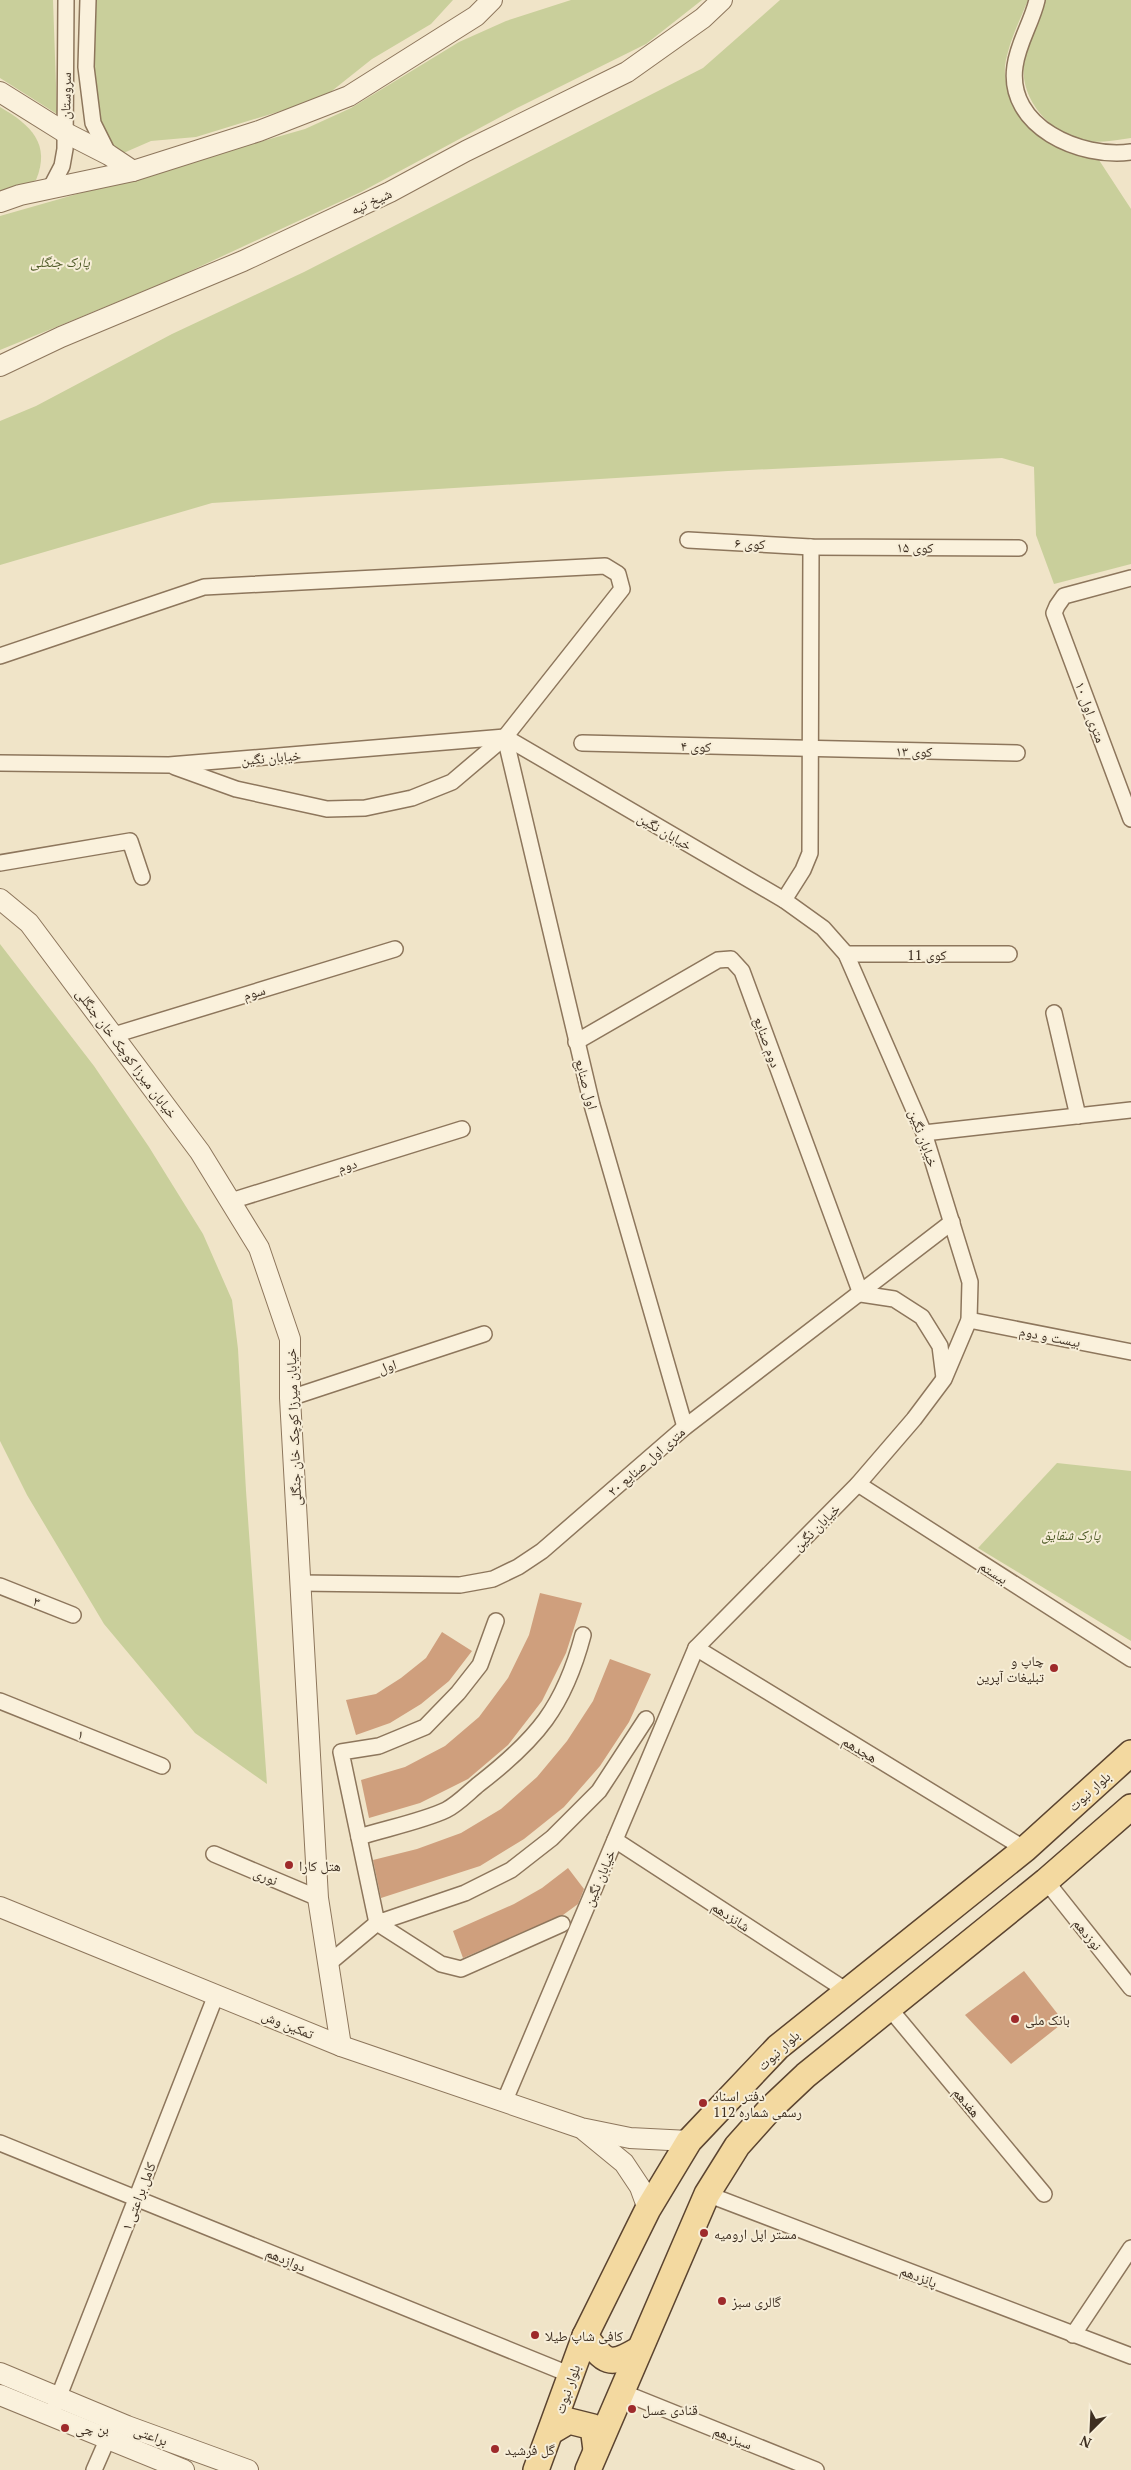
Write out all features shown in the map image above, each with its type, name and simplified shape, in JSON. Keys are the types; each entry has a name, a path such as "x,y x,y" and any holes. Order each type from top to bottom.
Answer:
{"main road":[{"name":"بلوار نبوت","path":"536,2470 586,2336 648,2209 689,2141 778,2047 1025,1849 1131,1753"},
{"path":"592,2460 707,2194 737,2146 770,2108 806,2075 1046,1881 1131,1807"},
{"path":"586,2336 596,2351 607,2360 619,2361 638,2350"},
{"path":"552,2431 569,2421 593,2427 592,2460"}],"street":[{"name":"سروستان","path":"50,189 62,166 66,0"},
{"name":"سروستان","path":"88,0 86,67 92,123 109,155"},
{"path":"0,202 20,195 133,171 259,131 349,96 476,16 492,0"},
{"name":"شیخ تپه","path":"0,366 269,248 390,192 618,77 703,18 722,0"},
{"path":"1037,0 1015,66 1018,97 1022,108 1051,135 1069,144 1115,154 1131,152"},
{"path":"0,92 64,132 109,155 133,171"},
{"name":"کوی ۶","path":"688,540 811,546"},
{"path":"784,900 803,870 810,854 811,546"},
{"name":"کوی ۱۵","path":"811,546 1019,548"},
{"path":"0,656 204,587 605,566 618,574 622,589 505,737 452,782 412,798 365,808 327,809 283,801 236,789 169,765"},
{"name":"۱۰ متری اول","path":"1131,578 1064,596 1054,613 1131,819"},
{"name":"خیابان نگین","path":"0,763 169,765 505,737 784,900 823,928 846,954 924,1133 970,1282 969,1320 944,1379 914,1420 858,1484 696,1648 505,2100"},
{"name":"اول صنایع","path":"505,737 576,1042 685,1427"},
{"name":"کوی ۴","path":"582,742 811,749"},
{"name":"کوی ۱۳","path":"811,749 1017,753"},
{"path":"0,863 130,840 142,877"},
{"name":"خیابان میرزا کوچک خان جنگلی","path":"0,899 29,922 200,1152 259,1248 290,1339 290,1398 299,1583 318,1898 341,2046"},
{"name":"سوم","path":"114,1035 395,950"},
{"name":"کوی 11","path":"846,954 1009,954"},
{"name":"دوم صنایع","path":"576,1042 718,960 731,959 742,971 860,1294"},
{"path":"1054,1013 1078,1116"},
{"path":"924,1133 1131,1110"},
{"name":"دوم","path":"231,1201 462,1129"},
{"name":"۲۰ متری اول صنایع","path":"299,1583 460,1585 493,1579 518,1567 542,1551 685,1427 952,1222"},
{"path":"860,1294 894,1299 922,1317 940,1346 944,1379"},
{"name":"بیست و دوم","path":"969,1320 1131,1352"},
{"name":"اول","path":"290,1398 484,1334"},
{"name":"بیستم","path":"858,1484 1131,1659"},
{"name":"۳","path":"0,1586 74,1615"},
{"path":"496,1621 480,1665 458,1693 425,1727 378,1746 341,1752 377,1923 441,1964 461,1969 562,1924"},
{"path":"359,1837 447,1810 534,1737 558,1703 577,1656 582,1635"},
{"name":"هجدهم","path":"696,1648 1025,1849"},
{"name":"۱","path":"0,1701 162,1766"},
{"path":"328,1964 377,1923 465,1893 511,1870 552,1838 599,1791 646,1719"},
{"name":"شانزدهم","path":"615,1840 847,1991"},
{"name":"نوری","path":"214,1854 318,1898"},
{"name":"نوزدهم","path":"1046,1881 1131,1988"},
{"name":"تمکین وش","path":"0,1908 341,2046 505,2100 581,2128"},
{"name":"کامل براعتی ۱","path":"51,2414 60,2396 216,1995"},
{"name":"هفدهم","path":"890,2009 1044,2194"},
{"path":"581,2128 630,2138 689,2141"},
{"path":"581,2128 624,2163 640,2187 648,2209"},
{"name":"دوازدهم","path":"0,2143 571,2375"},
{"name":"پانزدهم","path":"707,2194 1131,2356"},
{"path":"1073,2335 1131,2248"},
{"name":"براعتی","path":"0,2373 60,2396 127,2426 248,2470"},
{"name":"سیزدهم","path":"622,2392 816,2470"},
{"name":"براعتی","path":"0,2394 184,2470"},
{"path":"94,2470 108,2438"}],"green space":[{"path":"0,0 53,0 57,114 0,78"},
{"path":"93,0 453,0 431,24 372,59 323,98 196,137 151,141 112,158 94,145"},
{"name":"پارک جنگلی","path":"571,0 702,0 646,44 517,108 361,192 173,279 0,350 0,216 305,129 351,108 459,42 506,21"},
{"path":"780,0 1028,0 1011,41 1005,66 1007,85 1014,105 1025,124 1039,136 1067,149 1097,157 1131,209 1131,564 1054,584 1036,535 1034,467 1002,458 728,471 212,503 0,565 0,421 36,406 172,334 304,272 703,68"},
{"path":"1046,0 1131,0 1131,138 1097,142 1077,139 1054,127 1036,108 1025,85 1025,59"},
{"path":"0,107 21,121 29,129 39,146 41,156 36,180 0,195"},
{"path":"0,944 94,1066 149,1147 203,1234 232,1300 238,1349 267,1784 195,1733 104,1624 27,1495 0,1441"},
{"name":"پارک شقایق","path":"1057,1463 1131,1471 1131,1641 978,1548"}],"building":[{"path":"540,1593 582,1603 566,1653 542,1701 508,1745 468,1779 420,1803 369,1818 361,1780 405,1767 445,1746 479,1717 508,1678 529,1635"},
{"path":"442,1632 472,1651 449,1681 421,1704 390,1723 356,1735 346,1700 376,1694 401,1678 426,1658"},
{"path":"610,1659 651,1674 629,1722 600,1766 564,1807 524,1839 480,1866 381,1898 373,1860 417,1849 461,1833 501,1809 537,1777 567,1741 593,1701"},
{"path":"568,1868 584,1889 578,1904 563,1915 463,1958 453,1931 514,1904 542,1888"},
{"name":"بانک ملی","path":"1024,1971 1064,2022 1011,2064 965,2015"}],"place":[{"name":"چاپ و تبلیغات آپرین","path":"1054,1668"},
{"name":"هتل کارا","path":"289,1865"},
{"name":"بانک ملی","path":"1015,2019"},
{"name":"دفتر اسناد رسمی شماره 112","path":"703,2103"},
{"name":"مستر اپل ارومیه","path":"704,2233"},
{"name":"گالری سبز","path":"722,2301"},
{"name":"کافی شاپ طیلا","path":"535,2335"},
{"name":"قنادی عسل","path":"632,2409"},
{"name":"بن چی","path":"65,2428"},
{"name":"گل فرشید","path":"495,2449"}]}
